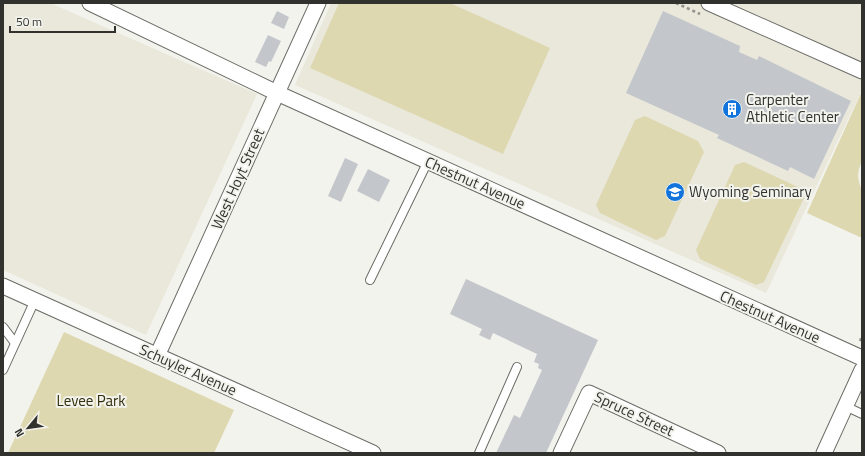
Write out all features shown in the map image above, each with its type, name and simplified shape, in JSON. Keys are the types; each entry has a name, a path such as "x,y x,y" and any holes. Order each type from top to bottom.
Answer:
{"street":[{"name":"Chestnut Avenue","path":"90,3 277,93 862,358"},
{"name":"West Hoyt Street","path":"157,356 318,3"},
{"path":"709,3 862,72"},
{"name":"Schuyler Avenue","path":"4,289 35,300 373,453"},
{"path":"824,453 862,370"},
{"name":"Spruce Street","path":"561,453 589,393 718,453"}],"lane":[{"path":"370,280 428,161"},
{"path":"3,370 35,300"},
{"path":"3,328 15,343"},
{"path":"479,453 517,367"},
{"path":"846,406 862,414"}],"path":[{"path":"853,339 859,342 862,336"}],"shaded area":[{"path":"3,3 50,3 257,94 146,335 3,270"},
{"name":"Wyoming Seminary","path":"331,3 862,3 862,90 766,293 295,85"}],"green space":[{"path":"339,3 450,3 550,48 503,154 310,68"},
{"path":"862,91 862,161 858,176 862,190 862,238 807,213"},
{"path":"645,116 698,141 704,152 665,236 656,240 600,213 596,205 635,120"},
{"path":"744,162 800,188 804,198 764,282 756,285 700,259 696,250 735,165"},
{"name":"Levee Park","path":"64,332 234,410 214,453 8,453"}],"building":[{"path":"277,11 289,17 284,29 271,23"},
{"name":"Carpenter Athletic Center","path":"663,11 740,46 739,52 757,60 759,56 851,101 814,179 790,167 788,171 717,138 719,135 626,93"},
{"path":"268,35 281,41 271,62 269,61 266,67 255,62"},
{"path":"345,158 358,164 341,202 328,196"},
{"path":"368,169 390,180 379,202 357,191"},
{"path":"466,279 598,340 546,453 496,453 514,415 520,418 542,370 538,368 539,364 534,362 537,354 493,333 490,340 479,335 482,329 450,314"}],"place":[{"name":"Carpenter Athletic Center","path":"732,109"},
{"name":"Wyoming Seminary","path":"675,192"}]}
